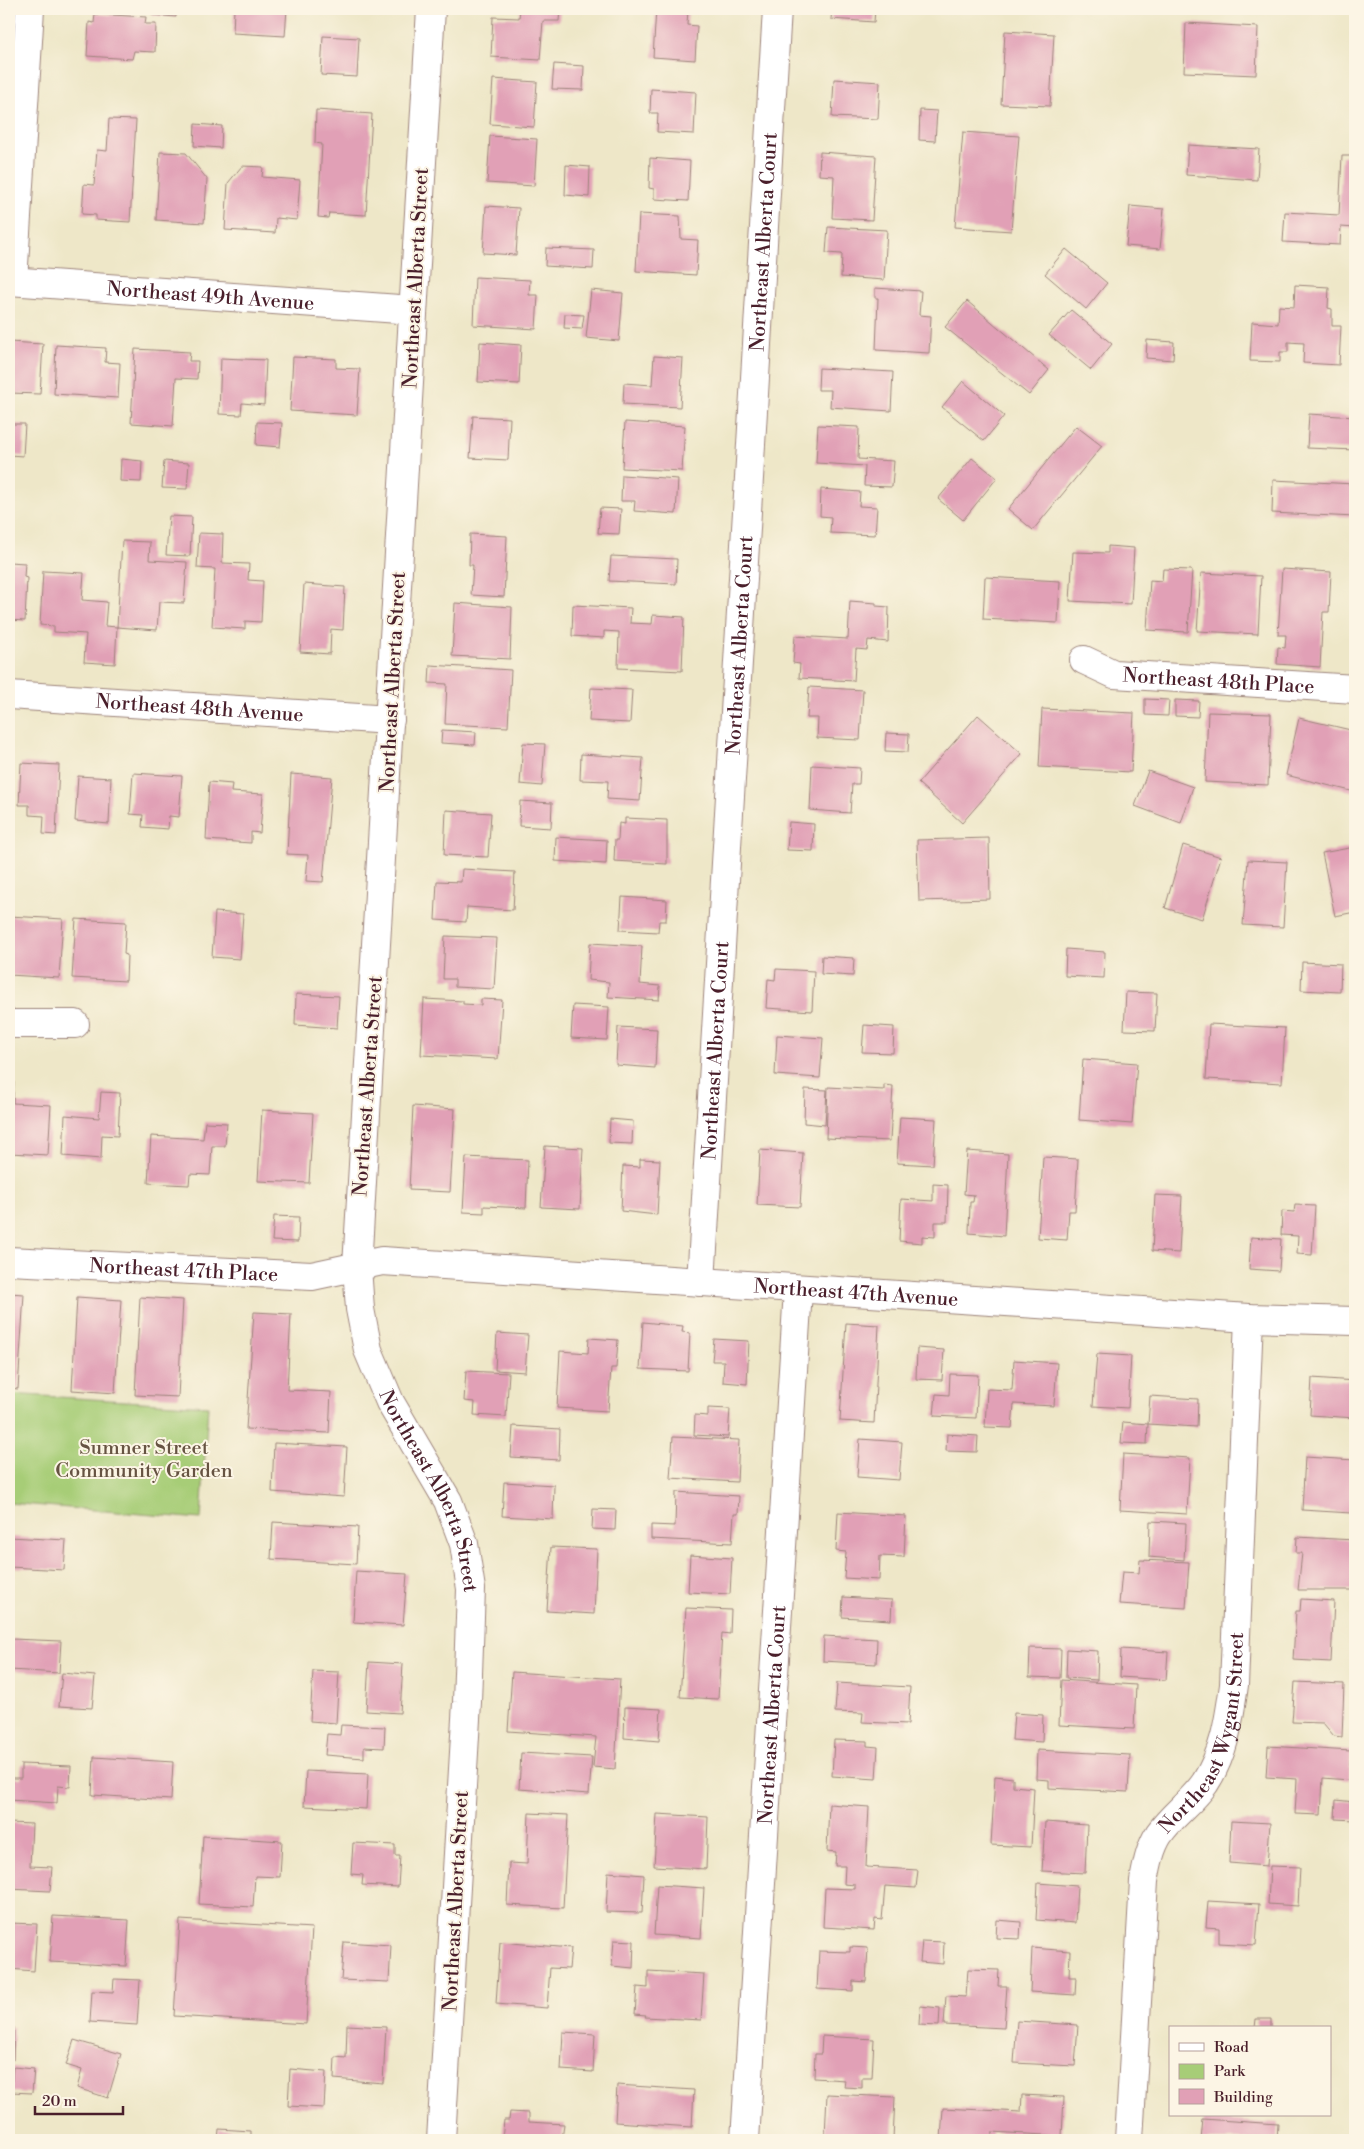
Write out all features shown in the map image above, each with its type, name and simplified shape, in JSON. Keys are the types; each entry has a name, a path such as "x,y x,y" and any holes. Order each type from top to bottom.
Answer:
{"street":[{"path":"11,281 30,9"},
{"name":"Northeast Alberta Street","path":"431,9 357,1266 360,1309 368,1350 390,1402 448,1501 464,1544 471,1590 467,1702 441,2140"},
{"name":"Northeast Alberta Court","path":"700,1282 778,9"},
{"name":"Northeast 49th Avenue","path":"11,281 413,310"},
{"name":"Northeast 48th Place","path":"1084,660 1114,674 1355,688"},
{"name":"Northeast 48th Avenue","path":"9,695 390,720"},
{"path":"9,1024 75,1024"},
{"name":"Northeast 47th Place","path":"9,1260 312,1276 357,1266"},
{"name":"Northeast 47th Avenue","path":"357,1266 382,1261 798,1290 1250,1318 1355,1321"},
{"name":"Northeast Alberta Court","path":"745,2140 798,1290"},
{"name":"Northeast Wygant Street","path":"1128,2140 1144,1881 1149,1856 1159,1834 1205,1782 1221,1753 1228,1733 1234,1685 1250,1318"}],"green space":[{"name":"Sumner Street Community Garden","path":"9,1394 208,1406 201,1519 9,1503"}],"building":[{"path":"153,9 176,9 176,17 152,15"},
{"path":"234,9 287,9 285,36 233,33"},
{"path":"520,9 560,9 559,21 543,21 540,60 491,57 493,17 519,18"},
{"path":"656,9 688,9 687,25 697,26 695,60 653,57"},
{"path":"832,9 875,9 874,22 831,19"},
{"path":"95,14 146,17 145,24 156,24 155,52 134,51 132,59 87,56 89,22 94,23"},
{"path":"1186,23 1258,27 1256,75 1184,72"},
{"path":"1005,31 1054,34 1050,106 1001,104"},
{"path":"323,36 359,38 357,77 321,75"},
{"path":"554,64 584,66 583,90 552,89"},
{"path":"493,79 537,82 534,127 490,124"},
{"path":"834,79 880,82 878,119 832,117"},
{"path":"651,89 696,92 694,134 657,132 658,113 650,113"},
{"path":"316,110 372,114 366,215 329,213 328,218 318,217 322,144 315,143"},
{"path":"920,110 937,111 935,141 919,140"},
{"path":"109,119 136,120 130,222 96,220 96,215 82,214 84,184 94,185 97,150 107,151"},
{"path":"195,124 222,126 221,148 194,146"},
{"path":"963,132 1019,136 1011,231 955,227"},
{"path":"490,136 537,139 534,186 487,183"},
{"path":"1188,145 1259,149 1257,180 1186,175"},
{"path":"160,152 186,153 207,179 204,223 156,220"},
{"path":"820,152 876,156 872,220 832,218 834,176 819,175"},
{"path":"1342,156 1355,156 1355,228 1341,227 1340,245 1283,242 1285,212 1339,215"},
{"path":"650,158 690,161 688,201 654,199 654,189 649,188"},
{"path":"566,165 590,167 589,197 565,195"},
{"path":"242,166 263,167 262,177 300,180 297,220 276,218 275,233 225,230 228,183"},
{"path":"486,206 519,208 516,255 483,253"},
{"path":"1130,206 1164,209 1160,249 1126,246"},
{"path":"639,214 680,216 681,239 698,240 696,275 636,271"},
{"path":"828,227 887,230 884,280 841,277 842,254 826,253"},
{"path":"546,248 594,250 593,269 545,266"},
{"path":"1066,249 1107,283 1086,309 1045,274"},
{"path":"475,277 530,280 529,295 538,295 536,329 473,325"},
{"path":"1295,285 1329,287 1328,308 1332,309 1332,326 1341,326 1339,365 1303,363 1304,343 1288,342 1288,352 1280,352 1280,362 1250,361 1252,322 1278,324 1279,306 1294,307"},
{"path":"875,288 921,291 919,315 931,316 929,353 876,350 878,298 875,298"},
{"path":"591,290 623,293 619,341 586,338"},
{"path":"967,301 1049,370 1029,395 945,327"},
{"path":"1071,310 1112,344 1091,370 1049,335"},
{"path":"565,314 584,315 582,329 564,328"},
{"path":"1147,340 1174,342 1173,360 1146,358"},
{"path":"9,342 43,344 40,394 9,393"},
{"path":"480,342 521,345 519,384 478,382"},
{"path":"56,345 106,348 105,362 120,363 118,398 54,394"},
{"path":"135,349 190,352 189,361 198,361 197,379 176,378 173,426 131,423"},
{"path":"654,356 683,358 680,407 623,404 624,383 652,385"},
{"path":"293,357 336,359 336,368 360,369 357,415 290,411"},
{"path":"221,358 266,360 264,405 242,403 241,415 219,414"},
{"path":"819,368 893,372 891,411 830,407 831,390 818,390"},
{"path":"963,381 1004,416 984,441 942,407"},
{"path":"1309,414 1355,417 1355,450 1307,448"},
{"path":"473,416 510,418 508,460 470,458"},
{"path":"257,422 282,423 280,447 256,445"},
{"path":"625,422 685,426 682,471 622,468"},
{"path":"9,424 25,424 23,456 9,455"},
{"path":"818,425 859,427 858,459 894,461 892,487 864,486 865,466 816,463"},
{"path":"1076,426 1102,446 1033,530 1008,509"},
{"path":"972,458 997,478 963,520 938,499"},
{"path":"121,459 142,461 141,482 120,481"},
{"path":"164,461 189,463 187,489 162,488"},
{"path":"622,475 678,479 676,514 634,511 635,501 621,501"},
{"path":"1273,480 1355,484 1355,517 1272,513"},
{"path":"821,489 860,492 859,506 877,507 875,535 830,533 831,517 820,516"},
{"path":"600,508 621,509 619,534 598,533"},
{"path":"169,516 192,517 190,556 166,555"},
{"path":"199,533 223,534 222,563 249,564 248,580 263,581 261,622 245,621 245,629 212,627 215,569 197,568"},
{"path":"470,534 507,536 504,597 471,595 473,565 469,565"},
{"path":"122,541 150,542 149,560 187,562 184,603 159,602 157,630 117,627"},
{"path":"1108,546 1134,548 1131,604 1070,601 1073,552 1108,553"},
{"path":"611,556 677,559 676,584 609,581"},
{"path":"9,562 25,563 24,577 27,578 25,621 9,620"},
{"path":"1163,569 1192,570 1188,632 1147,630 1150,580 1162,581"},
{"path":"1282,569 1331,572 1329,612 1323,612 1320,667 1277,664 1278,647 1285,648 1286,635 1278,635"},
{"path":"43,571 84,573 82,600 107,602 105,626 117,627 115,664 84,662 86,634 54,632 54,626 40,625"},
{"path":"1201,573 1261,576 1258,634 1197,631"},
{"path":"985,577 1060,581 1058,623 983,619"},
{"path":"304,584 345,587 343,630 331,629 330,654 300,652"},
{"path":"850,601 876,603 876,606 889,607 888,642 868,640 867,650 856,649 854,681 799,678 800,664 793,663 795,636 848,639"},
{"path":"455,603 512,607 510,659 452,656"},
{"path":"573,605 631,608 630,623 652,624 653,615 684,617 682,671 618,668 619,632 604,631 604,638 572,636"},
{"path":"430,665 511,670 508,727 445,724 447,684 429,683"},
{"path":"809,687 863,690 860,740 817,738 818,718 807,718"},
{"path":"591,688 632,690 630,723 589,721"},
{"path":"1145,699 1169,700 1168,716 1145,715"},
{"path":"1175,700 1199,701 1198,717 1175,716"},
{"path":"1042,709 1134,713 1131,772 1039,767"},
{"path":"1208,712 1271,714 1268,785 1205,782"},
{"path":"978,715 1022,754 962,823 918,783"},
{"path":"1299,718 1355,731 1355,792 1286,775"},
{"path":"442,730 476,732 475,745 441,743"},
{"path":"886,733 909,734 908,752 885,751"},
{"path":"523,743 545,744 542,786 520,784"},
{"path":"581,754 643,758 640,801 607,799 608,781 580,780"},
{"path":"21,763 59,765 56,835 43,834 44,816 29,815 29,805 19,805"},
{"path":"812,765 860,768 859,784 852,784 850,813 810,810"},
{"path":"1148,771 1193,787 1181,823 1135,806"},
{"path":"133,773 182,776 179,817 169,816 168,829 142,827 143,815 130,814"},
{"path":"291,774 332,777 323,882 306,881 308,855 287,854"},
{"path":"78,776 111,778 109,824 75,821"},
{"path":"209,782 232,784 231,792 263,794 260,833 251,832 251,843 206,840"},
{"path":"520,801 552,803 551,828 519,826"},
{"path":"446,810 491,813 488,857 444,855"},
{"path":"625,818 667,820 667,864 614,861 615,840 618,840 619,823 625,824"},
{"path":"789,822 814,824 813,851 787,850"},
{"path":"556,837 607,840 606,864 555,861"},
{"path":"989,838 990,899 919,901 917,840"},
{"path":"1183,845 1221,857 1202,919 1165,908"},
{"path":"1355,847 1355,912 1335,916 1322,853"},
{"path":"1248,860 1287,862 1283,927 1243,925"},
{"path":"462,869 515,872 513,910 467,907 466,922 435,920 437,881 461,882"},
{"path":"622,897 667,900 666,921 659,921 658,932 620,930"},
{"path":"215,912 243,914 240,959 212,957"},
{"path":"9,916 63,919 59,978 9,975"},
{"path":"76,919 126,922 124,954 127,955 126,981 72,978"},
{"path":"445,936 497,938 494,989 455,987 455,979 443,979"},
{"path":"590,943 642,946 640,984 660,986 659,1000 608,997 609,982 588,980"},
{"path":"1066,949 1105,952 1104,978 1065,976"},
{"path":"822,956 854,958 853,976 821,974"},
{"path":"1302,962 1341,964 1340,992 1301,990"},
{"path":"776,969 814,971 812,1011 766,1008 768,979 775,980"},
{"path":"1126,992 1157,993 1155,1031 1124,1030"},
{"path":"296,994 339,996 337,1028 295,1025"},
{"path":"424,999 463,1001 463,1004 481,1005 481,999 502,1000 498,1059 421,1055"},
{"path":"573,1005 609,1007 607,1040 571,1038"},
{"path":"1209,1024 1285,1028 1282,1083 1206,1079"},
{"path":"864,1025 894,1027 893,1053 862,1052"},
{"path":"618,1027 657,1029 655,1068 616,1065"},
{"path":"777,1035 823,1038 820,1078 775,1075"},
{"path":"1083,1059 1137,1063 1132,1124 1079,1120"},
{"path":"9,1082 14,1082 13,1103 51,1105 48,1155 9,1153"},
{"path":"884,1085 893,1086 890,1141 826,1138 828,1087 884,1090"},
{"path":"805,1089 827,1090 825,1125 804,1123"},
{"path":"101,1092 120,1093 118,1136 102,1135 101,1159 63,1156 65,1115 99,1118"},
{"path":"413,1106 455,1109 450,1192 409,1190"},
{"path":"262,1110 313,1113 309,1183 258,1181"},
{"path":"900,1117 936,1119 933,1165 897,1163"},
{"path":"610,1119 633,1121 632,1144 609,1143"},
{"path":"205,1122 227,1123 225,1146 212,1146 210,1175 190,1174 189,1185 148,1183 151,1136 203,1139"},
{"path":"545,1146 583,1148 580,1209 541,1207"},
{"path":"760,1150 803,1153 800,1207 757,1205"},
{"path":"967,1151 1008,1154 1004,1236 969,1233 970,1202 973,1202 974,1195 964,1194"},
{"path":"466,1157 528,1160 526,1208 484,1206 484,1213 463,1212"},
{"path":"1043,1157 1078,1159 1075,1211 1069,1211 1067,1240 1038,1238"},
{"path":"640,1159 660,1160 657,1215 621,1211 623,1166 640,1167"},
{"path":"933,1184 948,1185 947,1222 935,1222 935,1237 922,1236 922,1243 899,1241 901,1199 933,1201"},
{"path":"1155,1195 1182,1196 1179,1253 1152,1251"},
{"path":"1295,1205 1315,1206 1312,1255 1297,1254 1298,1236 1281,1235 1282,1211 1294,1212"},
{"path":"274,1216 299,1217 298,1242 272,1241"},
{"path":"1251,1237 1281,1239 1279,1271 1249,1269"},
{"path":"9,1293 24,1294 18,1389 9,1388"},
{"path":"77,1297 121,1300 115,1393 72,1390"},
{"path":"140,1297 183,1300 178,1397 135,1395"},
{"path":"254,1312 291,1314 287,1390 331,1392 329,1433 246,1429"},
{"path":"643,1322 683,1326 682,1332 690,1333 688,1371 640,1369"},
{"path":"846,1323 879,1325 874,1423 840,1421"},
{"path":"497,1333 528,1335 525,1372 495,1370"},
{"path":"589,1338 618,1340 616,1368 611,1368 608,1411 557,1408 560,1351 588,1353"},
{"path":"714,1339 749,1341 747,1384 723,1382 724,1361 712,1361"},
{"path":"917,1348 944,1350 942,1380 916,1379"},
{"path":"1097,1354 1131,1356 1128,1408 1093,1406"},
{"path":"1014,1360 1057,1363 1054,1406 1014,1404 1012,1428 985,1427 987,1389 1012,1390"},
{"path":"466,1371 509,1373 506,1417 474,1415 475,1402 464,1401"},
{"path":"950,1374 978,1375 976,1418 934,1416 936,1394 949,1395"},
{"path":"1312,1378 1355,1381 1355,1418 1310,1415"},
{"path":"1150,1396 1198,1399 1197,1427 1148,1424"},
{"path":"708,1408 730,1409 728,1437 694,1435 695,1415 708,1416"},
{"path":"1123,1422 1148,1424 1147,1444 1121,1443"},
{"path":"513,1426 560,1429 559,1460 511,1457"},
{"path":"947,1434 978,1436 977,1452 946,1451"},
{"path":"673,1437 739,1440 737,1482 670,1478"},
{"path":"860,1439 902,1442 899,1480 857,1477"},
{"path":"274,1443 347,1447 344,1497 272,1492"},
{"path":"1123,1454 1190,1458 1187,1514 1120,1510"},
{"path":"1305,1457 1355,1460 1355,1487 1352,1487 1351,1513 1302,1510"},
{"path":"504,1482 554,1485 553,1519 502,1516"},
{"path":"676,1492 739,1496 738,1514 734,1514 732,1543 651,1539 651,1525 675,1526"},
{"path":"593,1509 616,1510 615,1530 592,1529"},
{"path":"838,1512 906,1516 904,1557 880,1556 879,1580 844,1578 846,1552 836,1551"},
{"path":"1150,1521 1186,1523 1184,1560 1149,1557"},
{"path":"273,1522 358,1527 356,1564 271,1559"},
{"path":"9,1537 66,1540 64,1570 9,1567"},
{"path":"1297,1537 1355,1540 1355,1590 1298,1590 1302,1553 1296,1553"},
{"path":"551,1547 597,1549 594,1614 547,1611"},
{"path":"690,1555 732,1558 730,1594 688,1592"},
{"path":"1140,1560 1189,1562 1186,1608 1119,1604 1122,1572 1139,1573"},
{"path":"356,1571 407,1574 403,1625 353,1622"},
{"path":"843,1597 892,1600 891,1620 842,1617"},
{"path":"1301,1599 1334,1601 1331,1662 1293,1660 1296,1611 1300,1611"},
{"path":"686,1608 731,1610 730,1634 722,1633 718,1699 680,1697"},
{"path":"824,1636 877,1639 876,1664 823,1661"},
{"path":"12,1639 61,1641 59,1673 10,1670"},
{"path":"1030,1648 1061,1649 1060,1678 1029,1677"},
{"path":"1067,1649 1098,1651 1097,1680 1066,1678"},
{"path":"1121,1649 1168,1652 1166,1680 1120,1677"},
{"path":"369,1662 403,1664 400,1713 366,1711"},
{"path":"313,1671 339,1672 336,1723 310,1721"},
{"path":"512,1672 620,1679 615,1769 593,1767 596,1737 508,1731"},
{"path":"62,1673 95,1676 92,1708 59,1706"},
{"path":"1061,1680 1136,1685 1134,1729 1059,1725"},
{"path":"1295,1682 1344,1684 1342,1737 1334,1736 1323,1723 1292,1722"},
{"path":"837,1683 910,1687 908,1724 862,1722 863,1713 835,1712"},
{"path":"625,1707 661,1709 659,1741 624,1738"},
{"path":"1014,1713 1043,1715 1042,1742 1012,1740"},
{"path":"1352,1720 1355,1720 1355,1736 1351,1736"},
{"path":"341,1725 385,1727 384,1748 364,1747 364,1758 325,1755 327,1734 340,1735"},
{"path":"834,1740 867,1741 867,1746 878,1747 876,1779 832,1776"},
{"path":"1268,1746 1351,1751 1349,1780 1323,1778 1321,1815 1295,1814 1297,1779 1266,1777"},
{"path":"1037,1750 1130,1755 1128,1792 1049,1788 1049,1780 1036,1779"},
{"path":"521,1753 592,1757 589,1794 519,1789"},
{"path":"94,1757 173,1762 171,1800 92,1795"},
{"path":"21,1764 71,1766 70,1787 58,1786 57,1803 9,1800 10,1778 21,1778"},
{"path":"306,1771 368,1774 366,1809 304,1806"},
{"path":"995,1776 1013,1778 1013,1786 1034,1788 1031,1847 991,1845"},
{"path":"1336,1800 1355,1802 1355,1820 1335,1819"},
{"path":"829,1804 869,1807 866,1867 918,1870 916,1888 885,1886 882,1920 875,1919 874,1930 823,1927 825,1888 855,1889 855,1885 844,1884 845,1866 835,1866 836,1852 827,1851"},
{"path":"529,1813 568,1815 563,1908 507,1905 509,1863 527,1864"},
{"path":"657,1814 708,1817 706,1869 654,1866"},
{"path":"1231,1821 1270,1823 1267,1866 1229,1863"},
{"path":"1045,1822 1087,1825 1085,1873 1042,1871"},
{"path":"9,1823 32,1824 30,1866 52,1867 50,1891 9,1889"},
{"path":"203,1836 282,1841 280,1877 255,1876 253,1907 199,1904"},
{"path":"353,1843 395,1845 395,1856 400,1856 398,1887 362,1885 363,1875 351,1874"},
{"path":"1270,1866 1300,1867 1298,1906 1268,1904"},
{"path":"608,1872 644,1875 642,1913 606,1912"},
{"path":"1038,1883 1077,1886 1075,1923 1036,1920"},
{"path":"657,1885 704,1888 701,1938 654,1935"},
{"path":"1208,1901 1259,1904 1256,1945 1219,1943 1219,1928 1206,1927"},
{"path":"53,1916 129,1920 126,1966 50,1962"},
{"path":"180,1920 312,1928 306,2024 174,2016"},
{"path":"997,1920 1021,1922 1020,1939 996,1938"},
{"path":"9,1923 37,1924 34,1971 9,1969"},
{"path":"614,1940 634,1941 633,1968 612,1966"},
{"path":"922,1941 944,1942 943,1964 920,1962"},
{"path":"344,1942 391,1945 389,1982 341,1980"},
{"path":"500,1942 571,1948 569,1969 550,1968 547,2008 496,2004"},
{"path":"850,1947 868,1948 866,1982 853,1981 853,1991 817,1989 819,1951 850,1952"},
{"path":"1032,1948 1070,1951 1069,1977 1076,1977 1075,1995 1030,1992"},
{"path":"968,1969 999,1970 998,1986 1007,1986 1004,2028 944,2025 946,1996 966,1997"},
{"path":"648,1971 704,1974 701,2020 645,2017 646,2015 635,2014 637,1987 648,1988"},
{"path":"114,1979 140,1980 137,2025 90,2022 92,1991 113,1992"},
{"path":"920,2006 940,2008 939,2026 919,2025"},
{"path":"1256,2019 1271,2019 1271,2026 1255,2026"},
{"path":"1017,2021 1078,2025 1075,2066 1014,2063"},
{"path":"347,2025 386,2027 383,2083 334,2079 335,2057 346,2058"},
{"path":"9,2027 14,2027 13,2060 9,2059"},
{"path":"563,2032 595,2034 593,2072 561,2070"},
{"path":"822,2036 874,2039 872,2078 862,2078 862,2088 844,2087 845,2080 814,2078 815,2054 821,2054"},
{"path":"74,2040 121,2054 108,2098 77,2088 82,2070 66,2065"},
{"path":"13,2067 34,2069 32,2093 11,2092"},
{"path":"290,2069 326,2072 324,2108 288,2106"},
{"path":"617,2085 694,2090 692,2127 615,2122"},
{"path":"827,2094 895,2097 893,2139 825,2136"},
{"path":"1022,2095 1064,2097 1062,2136 992,2132 992,2140 941,2140 943,2108 1021,2112"},
{"path":"510,2112 529,2113 529,2122 564,2124 562,2140 502,2140 504,2120 509,2120"},
{"path":"1203,2119 1278,2124 1277,2140 1201,2140"},
{"path":"219,2129 251,2131 251,2140 218,2140"}]}
